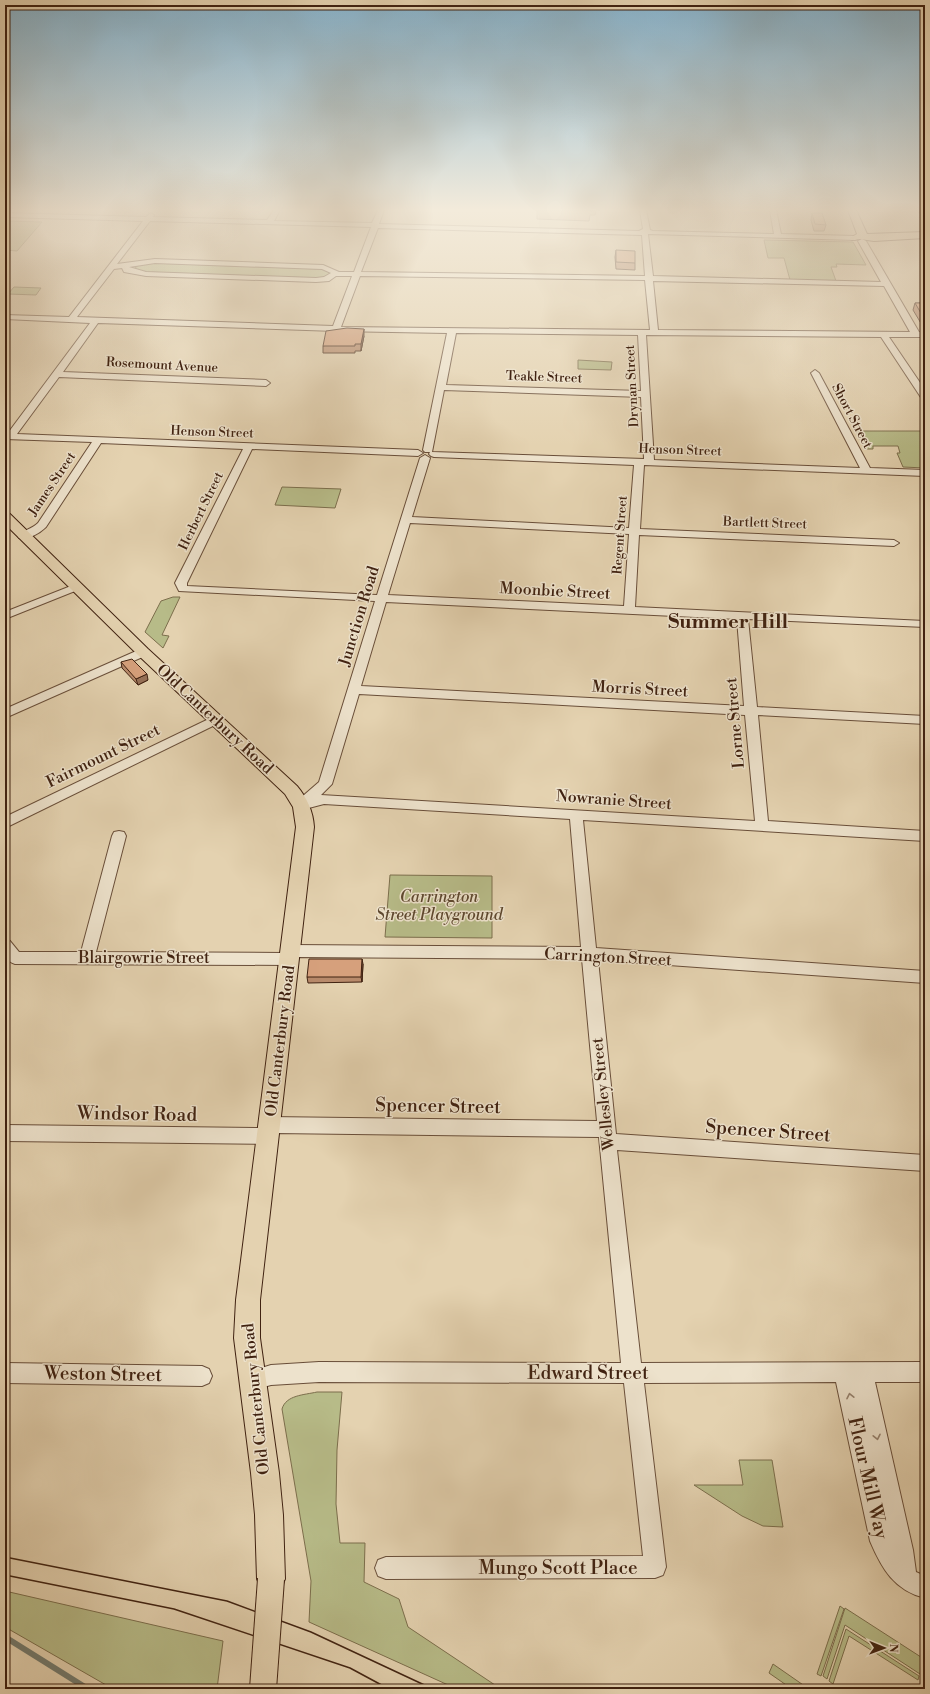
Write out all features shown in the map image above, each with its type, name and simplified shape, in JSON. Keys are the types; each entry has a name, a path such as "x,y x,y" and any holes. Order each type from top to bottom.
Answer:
{"main road":[{"name":"Old Canterbury Road","path":"7,522 215,720 291,790 301,805 305,820 291,955 248,1300 247,1338 268,1508 270,1579 263,1689"}],"street":[{"path":"71,320 94,289"},
{"path":"336,329 351,289"},
{"path":"651,289 654,332"},
{"path":"889,289 921,335"},
{"path":"5,317 336,329 921,335"},
{"path":"8,436 96,320"},
{"name":"Junction Road","path":"324,799 327,788 325,784 426,454 452,330"},
{"name":"Drynan Street","path":"642,332 646,394 644,462"},
{"path":"883,334 925,397"},
{"name":"Short Street","path":"815,373 867,471"},
{"name":"Rosemount Avenue","path":"56,374 266,383"},
{"name":"Teakle Street","path":"441,386 646,394"},
{"name":"Henson Street","path":"8,436 925,473"},
{"name":"James Street","path":"23,536 37,530 42,525 98,440"},
{"name":"Herbert Street","path":"183,589 181,583 249,446"},
{"name":"Regent Street","path":"629,611 634,531 644,462"},
{"name":"Bartlett Street","path":"406,520 894,543"},
{"path":"5,616 76,587"},
{"name":"Moonbie Street","path":"183,589 925,624"},
{"name":"Lorne Street","path":"742,616 762,826"},
{"path":"5,714 143,652"},
{"name":"Morris Street","path":"354,690 925,720"},
{"name":"Fairmount Street","path":"5,822 215,720"},
{"path":"301,805 325,784"},
{"name":"Nowranie Street","path":"301,805 324,799 925,836"},
{"name":"Wellesley Street","path":"576,815 583,878 588,953 629,1353 633,1373"},
{"path":"87,958 119,836"},
{"name":"Blairgowrie Street","path":"5,945 15,958 291,955"},
{"name":"Carrington Street","path":"291,955 588,953 925,977"},
{"name":"Spencer Street","path":"269,1131 607,1135 925,1163"},
{"name":"Windsor Road","path":"5,1133 269,1131"},
{"name":"Edward Street","path":"252,1380 271,1375 319,1372 925,1372"},
{"name":"Flour Mill Way","path":"854,1372 881,1541 886,1552 916,1582"},
{"name":"Weston Street","path":"5,1373 202,1376"},
{"name":"Mungo Scott Place","path":"386,1568 655,1567 633,1373"}],"green space":[{"path":"12,289 40,289 36,295 8,294"},
{"path":"578,360 612,362 611,370 578,369"},
{"path":"856,431 925,431 925,468 903,467 897,453 900,453 898,446 873,446 873,449 865,449"},
{"path":"282,487 341,489 335,508 275,505"},
{"path":"173,597 180,597 162,635 169,636 163,648 145,632 161,601"},
{"name":"Carrington Street Playground","path":"390,875 492,876 492,938 385,937"},
{"path":"317,1392 342,1392 337,1450 336,1504 340,1543 365,1543 364,1582 399,1599 408,1627 501,1689 457,1689 309,1622 311,1581 282,1409 284,1404 291,1398"},
{"path":"739,1460 772,1460 783,1527 763,1526 742,1516 694,1485 743,1485"},
{"path":"5,1591 223,1641 217,1689 113,1689 5,1627"},
{"path":"840,1606 844,1609 821,1676 817,1674"},
{"path":"845,1608 924,1659 920,1674 845,1625 827,1679 823,1676"},
{"path":"846,1629 919,1676 918,1680 849,1636 833,1684 829,1681"},
{"path":"773,1664 809,1689 792,1689 769,1673"}],"building":[{"path":"915,303 925,303 925,320"},
{"path":"347,328 364,329 361,344 355,344 355,346 323,346 326,331"},
{"path":"132,659 147,674 136,679 121,662"},
{"path":"309,959 362,959 361,977 307,977"}],"waterway":[{"path":"5,1637 88,1689"}],"tram line":[{"path":"5,1557 227,1601 311,1632 433,1689"},
{"path":"5,1575 174,1609 350,1668 389,1689"}],"district":[{"name":"Summer Hill","path":"728,622"}]}
